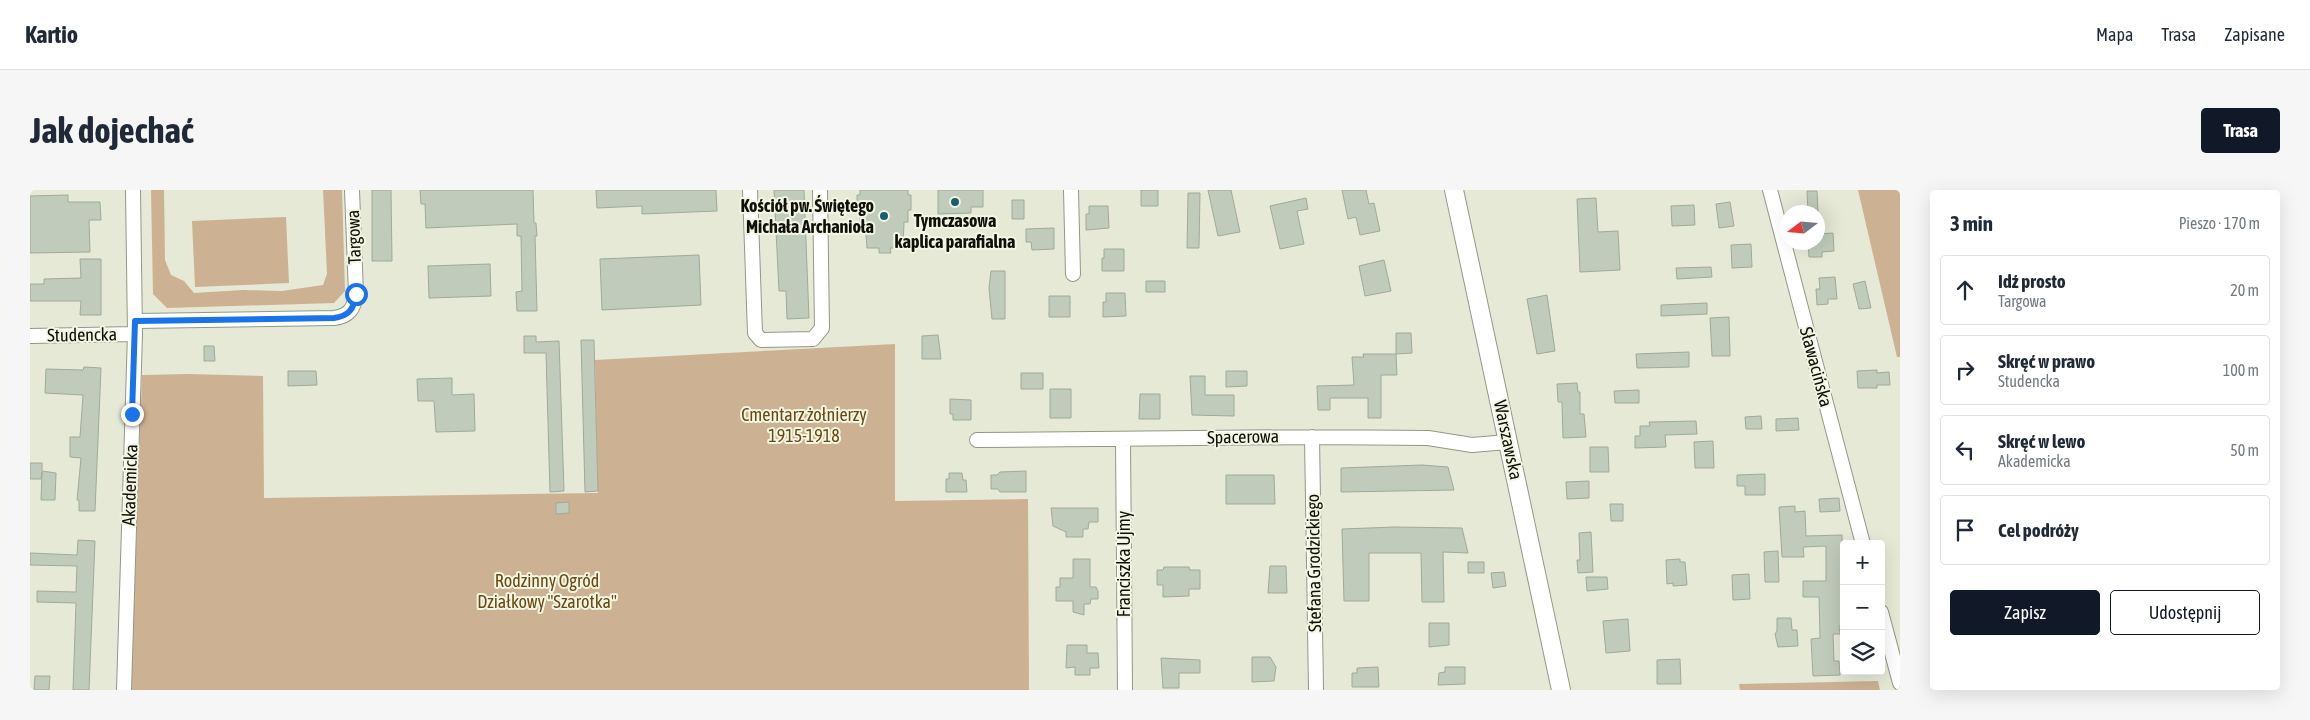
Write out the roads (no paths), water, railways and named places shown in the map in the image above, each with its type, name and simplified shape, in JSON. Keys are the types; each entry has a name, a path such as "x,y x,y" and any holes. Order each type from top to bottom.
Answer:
{"street":[{"name":"Akademicka","path":"124,690 135,328 133,190"},
{"name":"Targowa","path":"350,312 353,308 356,294 352,190"},
{"path":"750,190 754,319 755,332 761,340 813,339 822,328 820,190"},
{"path":"1071,190 1073,274"},
{"name":"Warszawska","path":"1454,190 1561,690"},
{"name":"Sławacińska","path":"1770,190 1862,540"},
{"name":"Studencka","path":"30,336 135,328 334,318 346,316 350,312"},
{"name":"Spacerowa","path":"977,440 1312,437 1428,438 1472,445 1508,442"},
{"name":"Stefana Grodzickiego","path":"1312,437 1316,690"},
{"name":"Franciszka Ujmy","path":"1123,439 1125,690"},
{"path":"1885,627 1900,683"}],"place":[{"name":"Tymczasowa kaplica parafialna","path":"955,202"},
{"name":"Kościół pw. Świętego Michała Archanioła","path":"884,216"}],"park label":[{"name":"Cmentarz żołnierzy 1915-1918","path":"804,425"},
{"name":"Rodzinny Ogród Działkowy \"Szarotka\"","path":"547,591"}]}
